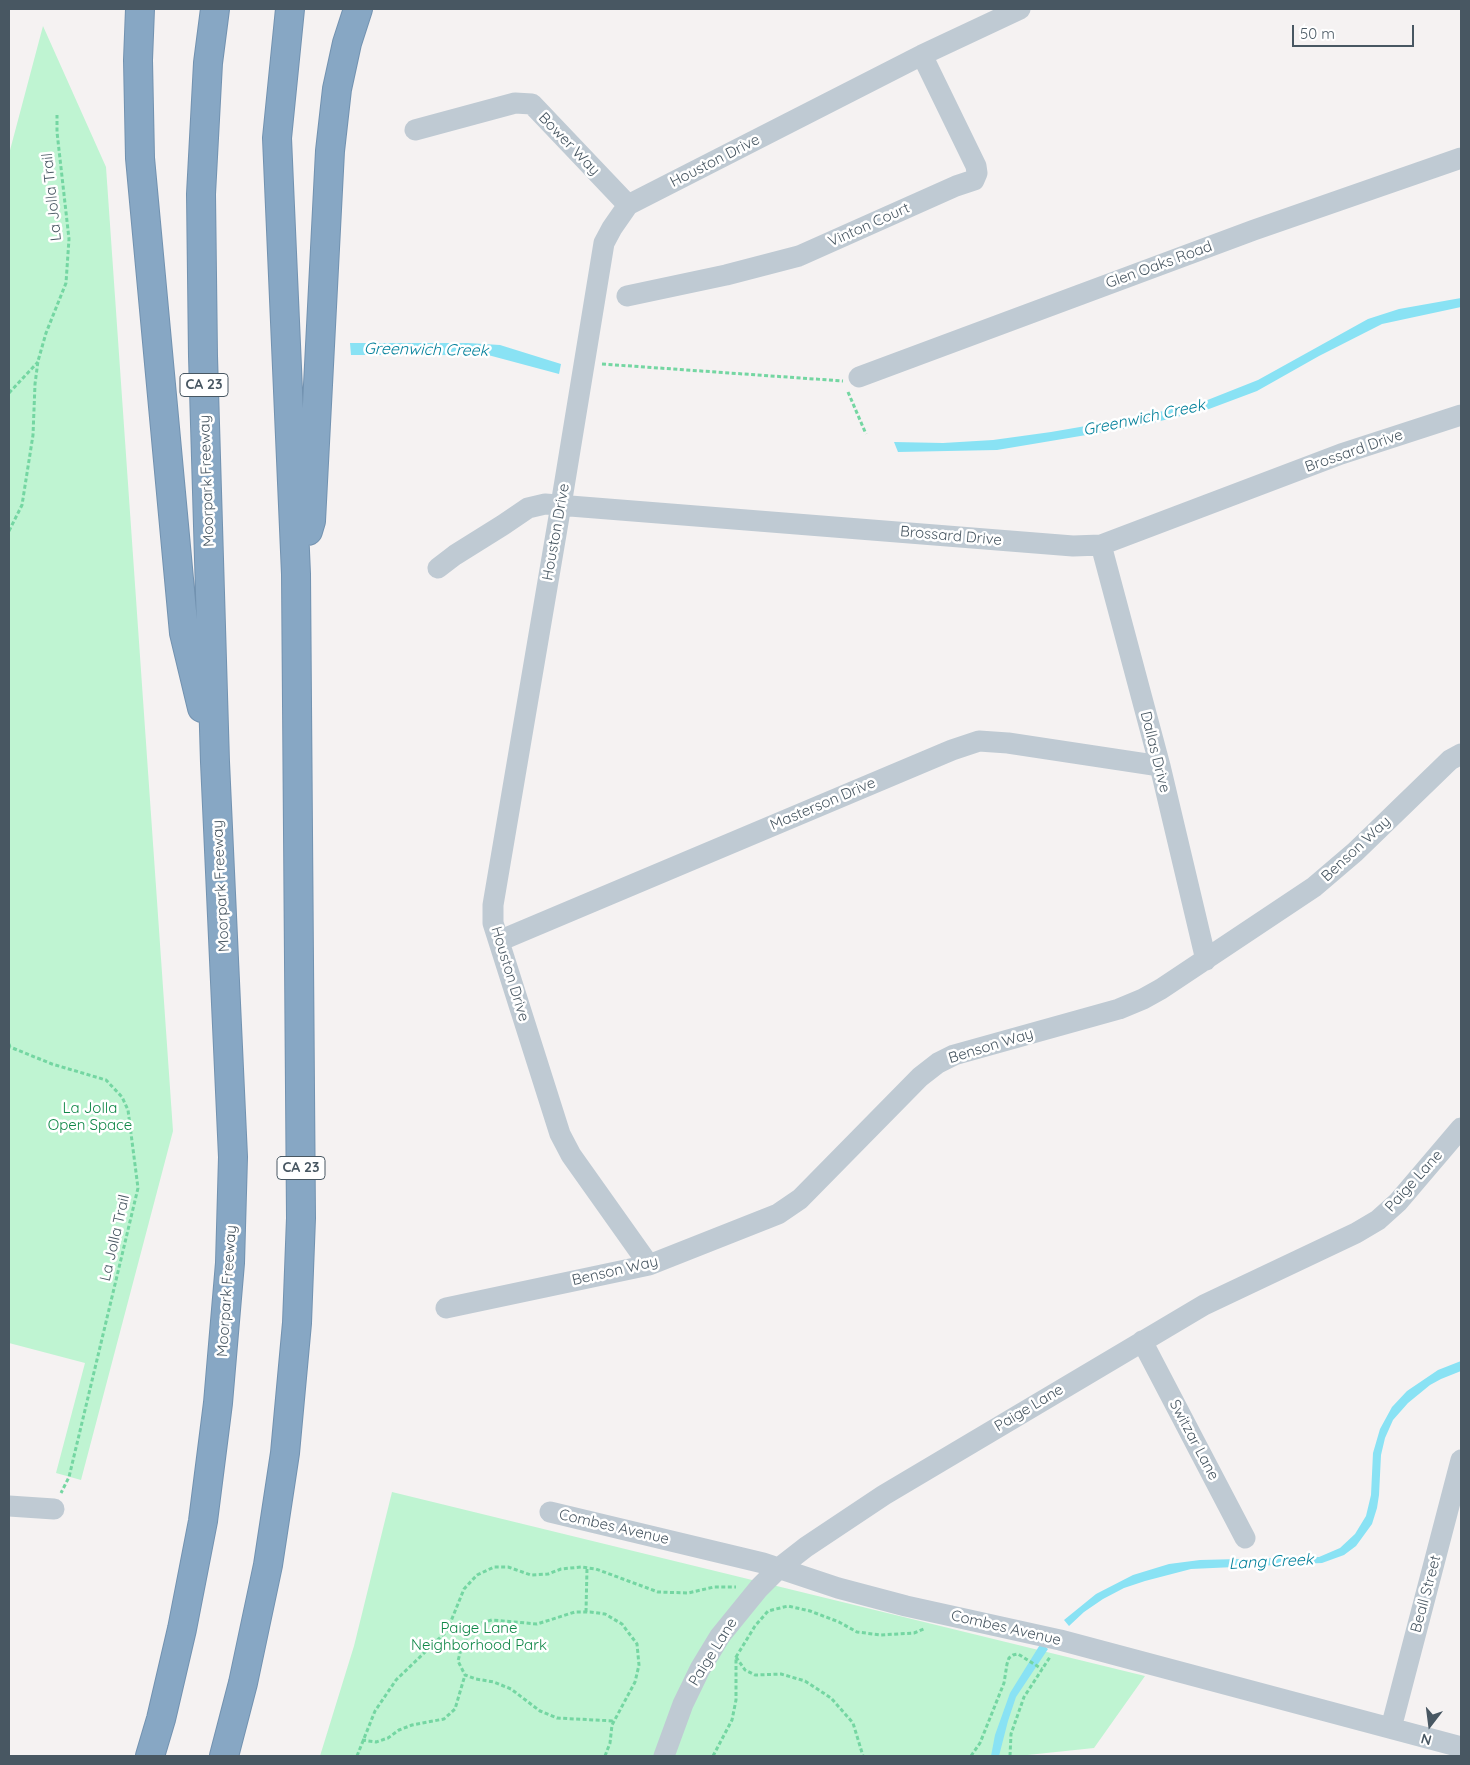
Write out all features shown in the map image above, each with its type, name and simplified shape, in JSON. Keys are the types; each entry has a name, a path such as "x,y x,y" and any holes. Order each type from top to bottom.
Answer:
{"highway":[{"path":"140,9 138,60 140,158 184,633 215,762"},
{"name":"Moorpark Freeway","path":"150,1756 161,1719 182,1629 203,1521 218,1403 230,1263 233,1157 215,762 201,194 208,63 215,9"},
{"name":"CA 23","path":"224,1756 268,1565 285,1453 297,1323 301,1218 296,574 277,138 290,9"},
{"path":"296,574 311,521 330,151 337,89 347,43 358,9"}],"street":[{"name":"Houston Drive","path":"649,1265 571,1155 560,1134 499,941 494,923 493,905 604,243 628,206 922,55 1020,9"},
{"name":"Vinton Court","path":"627,296 726,275 799,256 956,186 974,180 977,173 976,166 922,55"},
{"name":"Bower Way","path":"415,130 515,103 532,104 628,206"},
{"name":"Glen Oaks Road","path":"848,383 1254,230 1461,158"},
{"name":"Brossard Drive","path":"438,568 454,555 528,508 544,504 1073,546 1101,545 1341,454 1461,415"},
{"name":"Dallas Drive","path":"1101,545 1160,766 1206,960"},
{"name":"Masterson Drive","path":"499,941 952,750 979,742 1008,743 1160,766"},
{"name":"Benson Way","path":"446,1308 649,1265 778,1214 800,1199 920,1077 938,1063 954,1055 1119,1009 1144,999 1161,989 1314,887 1354,852 1435,773 1450,760 1461,754"},
{"name":"Paige Lane","path":"664,1756 683,1704 700,1669 720,1636 752,1595 779,1568 806,1547 884,1495 1142,1341 1204,1305 1356,1233 1378,1220 1398,1202 1461,1128"},
{"name":"Switzar Lane","path":"1142,1341 1245,1538"},
{"name":"Beall Street","path":"1391,1728 1461,1460"},
{"path":"9,1506 54,1509"},
{"name":"Combes Avenue","path":"550,1512 779,1568 855,1593 906,1606 1060,1640 1461,1747"}],"path":[{"name":"La Jolla Trail","path":"9,531 22,504 33,435 38,362 46,333 66,282 69,239 58,141 57,115"},
{"name":"La Jolla Trail","path":"9,393 38,362"},
{"path":"584,363 814,378 848,383 866,434"},
{"name":"La Jolla Trail","path":"9,1046 52,1064 106,1080 122,1096 128,1110 138,1188 69,1477"},
{"path":"357,1756 375,1711 396,1680 447,1631 464,1589 477,1575 494,1567 508,1567 531,1574 548,1574 561,1569 587,1568 596,1569 658,1592 688,1593 714,1587 735,1586 752,1595"},
{"path":"586,1612 587,1568"},
{"path":"713,1756 732,1720 736,1700 736,1657 755,1626 768,1611 788,1606 810,1611 839,1622 857,1632 881,1636 914,1633 931,1626"},
{"path":"606,1756 614,1721 635,1682 639,1665 637,1644 622,1624 605,1614 586,1612 575,1612 537,1624 492,1620 481,1623 469,1633 460,1649 458,1661 465,1675 476,1680 494,1682 511,1689 540,1711 557,1718 614,1721"},
{"path":"449,1626 467,1637"},
{"path":"1010,1756 1011,1734 1024,1697 1040,1668 1060,1640"},
{"path":"971,1756 980,1743 1004,1683 1009,1658 1013,1654 1018,1654 1040,1668"},
{"path":"736,1657 745,1670 755,1675 781,1674 805,1681 831,1698 853,1723 863,1756"},
{"path":"362,1740 376,1742 388,1738 399,1730 444,1719 455,1709 465,1675"}],"green space":[{"name":"La Jolla Open Space","path":"43,26 106,167 173,1131 81,1480 56,1473 85,1363 9,1343 9,154"},
{"name":"Paige Lane Neighborhood Park","path":"392,1492 1145,1676 1094,1748 1018,1756 320,1756 354,1646"}],"water":[{"name":"Greenwich Creek","path":"1461,298 1461,307 1382,324 1319,356 1257,391 1209,409 1140,426 997,450 898,452 894,442 943,443 993,440 1138,417 1205,401 1258,380 1368,319 1399,309"},
{"name":"Greenwich Creek","path":"350,343 468,343 500,345 561,364 559,374 488,355 351,355"},
{"name":"Lang Creek","path":"1461,1361 1461,1371 1430,1385 1408,1403 1393,1420 1385,1438 1381,1455 1379,1495 1372,1524 1356,1546 1344,1555 1322,1563 1191,1569 1124,1588 1084,1612 1069,1626 1064,1620 1096,1594 1133,1575 1169,1564 1200,1560 1319,1557 1340,1548 1355,1534 1366,1516 1371,1495 1373,1453 1380,1429 1392,1407 1407,1391 1438,1370"},
{"path":"1041,1643 1048,1649 1016,1697 999,1756 991,1756 995,1735 1010,1693"}]}
